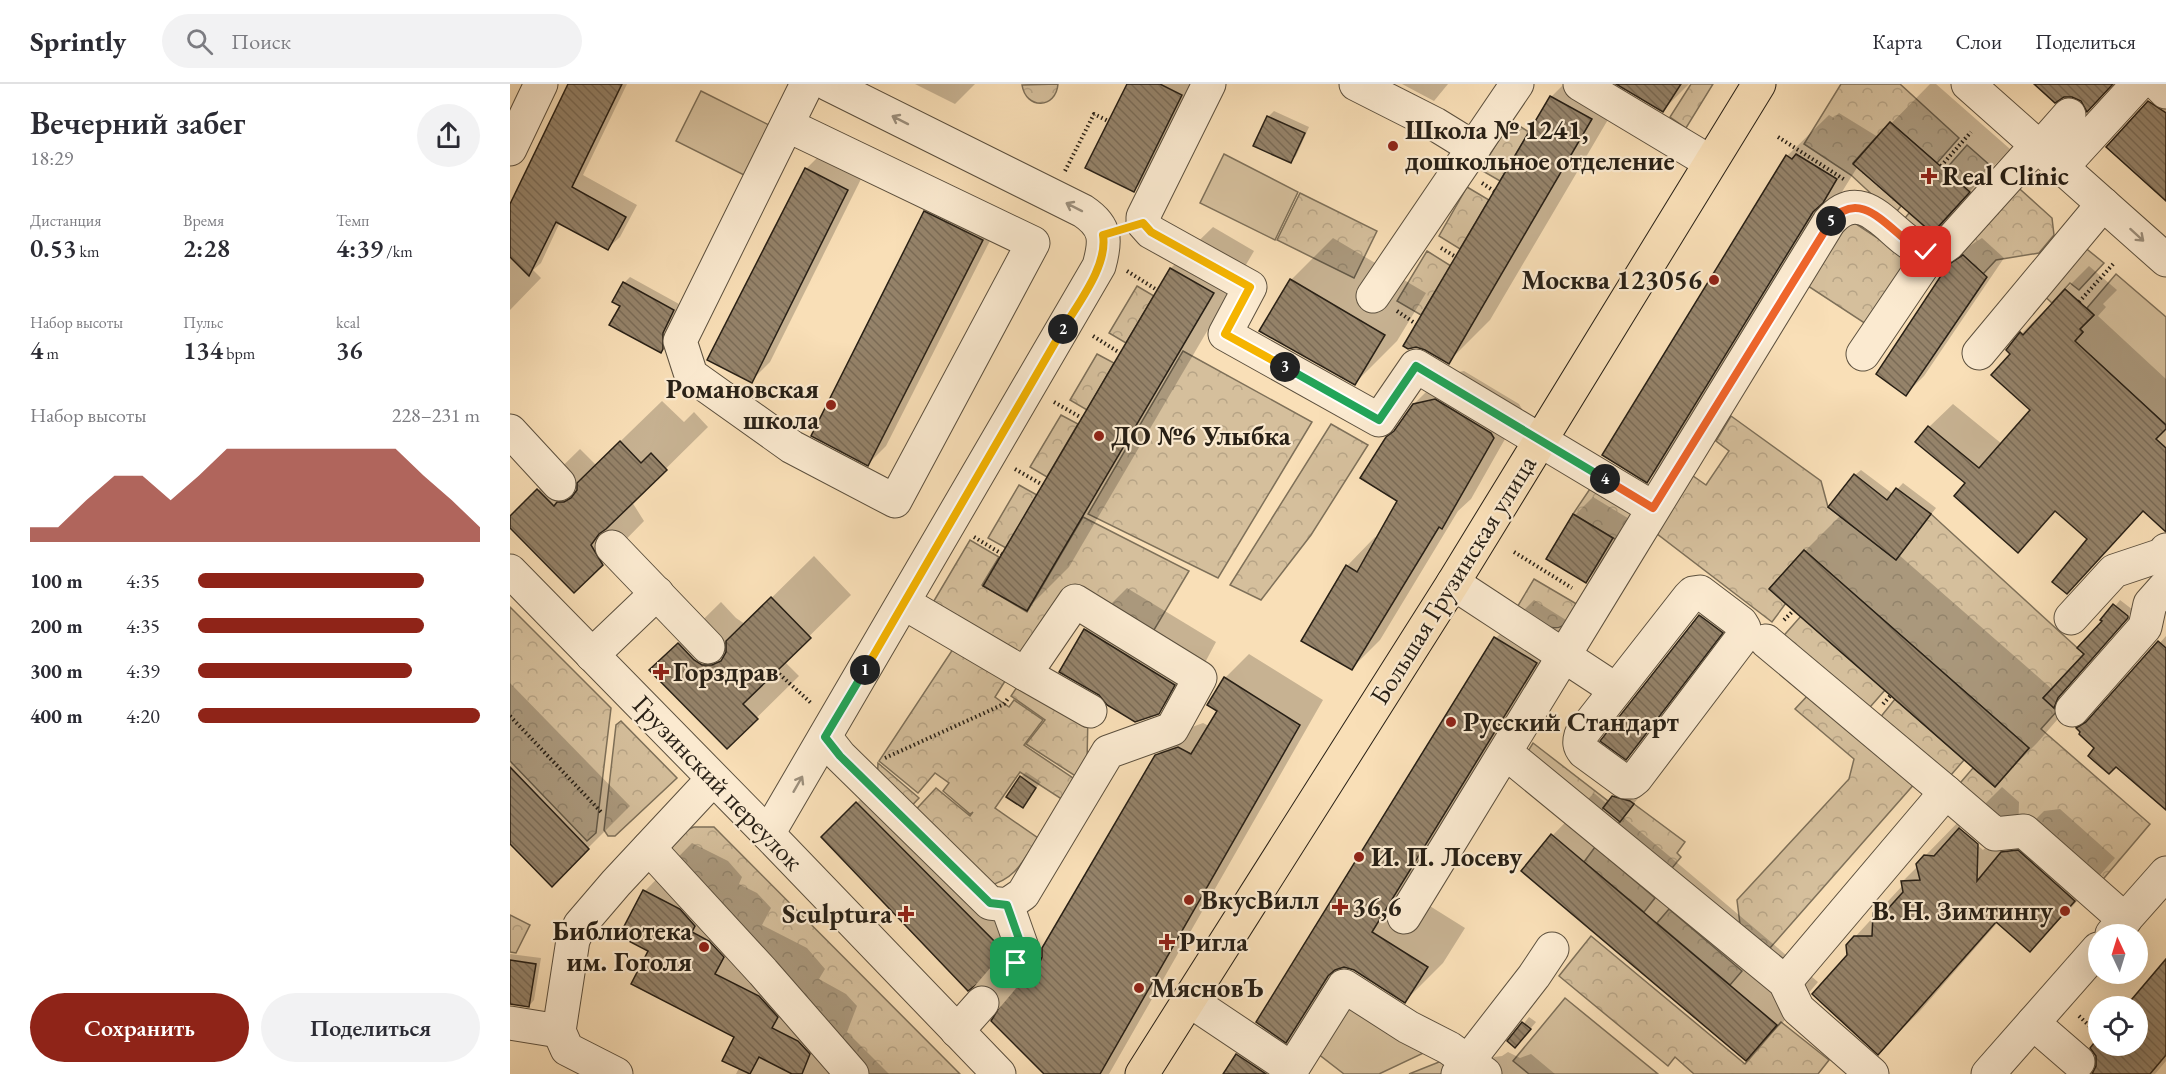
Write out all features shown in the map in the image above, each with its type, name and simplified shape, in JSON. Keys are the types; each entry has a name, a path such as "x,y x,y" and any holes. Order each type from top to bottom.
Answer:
{"main road":[{"name":"Большая Грузинская улица","path":"1143,1074 1453,583 1759,84"}],"street":[{"path":"510,149 541,84"},
{"path":"787,125 1033,243 895,501 792,447 691,375 680,340 807,84"},
{"path":"768,834 1099,266 1105,246 1103,235 1092,217 1083,211 828,84"},
{"path":"1209,84 1144,211 1143,223 1151,232 1250,287 1225,334 1379,420 1416,366 1653,508"},
{"path":"1356,84 1435,124 1474,148"},
{"path":"1373,296 1517,84"},
{"path":"1580,84 1710,162"},
{"path":"1404,916 1565,657 1653,508 1829,222 1842,211 1851,208 1868,210 1915,247 1932,252 1938,251 2046,153 2138,84"},
{"path":"2157,84 2166,92"},
{"path":"1987,90 2046,153 2166,260"},
{"path":"2046,153 2069,115"},
{"path":"1979,353 2103,204"},
{"path":"1103,235 1143,223"},
{"path":"1863,354 1932,252"},
{"path":"512,438 559,484"},
{"path":"612,547 708,647"},
{"path":"2071,618 2114,571 2162,555 2166,550"},
{"name":"Грузинский переулок","path":"510,571 999,1074"},
{"path":"1453,583 1616,690"},
{"path":"2072,710 2145,627 2150,604 2166,586"},
{"path":"1700,592 1705,595 1744,628 1743,639 1631,782 1625,782 1584,752 1579,741 1581,735 1616,690 1693,593 1700,592"},
{"path":"592,655 657,593"},
{"path":"830,730 840,756 990,903 1007,905 1023,894 1108,752 1172,729 1200,678 1075,601 1025,674"},
{"path":"904,603 1090,711"},
{"path":"1766,641 1995,834 2024,831 2115,924"},
{"path":"1506,753 1785,982 1798,1009 1872,1074"},
{"path":"616,1074 567,1049 559,1031 573,940 580,925 713,778"},
{"path":"1785,982 1946,792"},
{"path":"649,848 763,972 852,1074"},
{"path":"2121,924 2166,873"},
{"path":"1007,905 1024,953 1016,963"},
{"path":"1189,1000 1291,1071 1344,986 1470,1070 1552,949"},
{"path":"1988,1074 2088,960"},
{"path":"957,1031 982,1003"},
{"path":"510,1023 559,1031"},
{"path":"2033,1023 2078,1062"}],"path":[{"path":"1065,172 1094,114 1108,121"},
{"path":"1941,166 1971,132"},
{"path":"1778,137 1845,179 1851,208"},
{"path":"2079,302 2115,262"},
{"path":"1127,272 1157,290"},
{"path":"1090,335 1120,353"},
{"path":"1051,400 1082,418"},
{"path":"1011,467 1042,485"},
{"path":"971,535 1002,554"},
{"path":"1514,552 1597,603"},
{"path":"776,671 830,730"},
{"path":"879,761 1004,704"},
{"path":"510,716 602,813"},
{"path":"2076,1012 2088,1024"}],"green space":[{"path":"1058,84 1052,98 1041,103 1029,99 1022,85"},
{"path":"1691,84 1713,84 1686,128 1670,117"},
{"path":"1841,84 1900,84 1959,138 1937,163 1890,122 1853,163 1901,206 1894,215 1851,175 1804,144"},
{"path":"701,91 775,128 750,178 676,141"},
{"path":"1510,120 1529,132 1500,181 1481,170"},
{"path":"1967,145 2001,175 1936,239 1902,222 1909,213 1933,234 1969,192 1945,170"},
{"path":"1224,154 1298,192 1275,240 1200,203"},
{"path":"2012,182 2052,218 2054,235 2039,253 1996,260 1983,274 1958,251 1950,261 1945,258"},
{"path":"1467,187 1489,200 1460,249 1439,236"},
{"path":"1300,193 1377,231 1354,278 1277,240"},
{"path":"1847,218 1911,260 1869,326 1808,286"},
{"path":"2083,246 2104,263 2079,290 2070,283 2052,303 2041,293"},
{"path":"1427,251 1451,266 1421,315 1397,301"},
{"path":"2116,274 2166,317 2166,425 2091,356 2062,355 2083,332 2080,329 2094,315 2087,308"},
{"path":"1137,286 1154,296 1126,343 1109,333"},
{"path":"1183,351 1312,422 1218,578 1088,514"},
{"path":"1097,354 1114,363 1087,410 1070,400"},
{"path":"1061,415 1078,424 1047,477 1030,467"},
{"path":"1731,416 1821,481 1828,507 1896,560 1931,514 2084,654 2043,698 2057,711 2041,729 2150,824 2099,884 2000,826 1955,789 1973,768 1995,787 2029,748 1804,550 1770,588 1786,603 1772,622 1652,530 1686,471 1706,485 1729,451 1716,441"},
{"path":"1331,424 1368,445 1311,535 1261,600 1230,585"},
{"path":"1596,480 1641,506 1618,541 1573,514"},
{"path":"1019,485 1037,495 1006,548 988,538"},
{"path":"1083,517 1189,571 1154,630 1151,631 1084,594 1031,659 928,611 970,540 999,557 982,585 1027,612"},
{"path":"1534,579 1580,606 1564,625 1552,628 1545,626 1516,609"},
{"path":"510,607 611,708 596,833 587,841 510,761"},
{"path":"1801,616 1885,690 1864,714 1779,641"},
{"path":"955,646 1007,678 995,697 1009,707 1014,700 1043,720 1024,745 1076,780 1063,800 1020,772 995,808 1038,838 1012,874 988,886 908,818 936,788 970,816 973,812 970,814 943,791 949,783 935,773 918,793 879,761"},
{"path":"1025,675 1088,712 1087,764 1077,777 1026,744 1045,720 1011,696"},
{"path":"1811,692 1916,782 1770,948 1740,924 1737,900 1849,779 1854,759 1795,709"},
{"path":"1895,699 1964,760 1944,783 1875,724"},
{"path":"621,721 677,778 615,836 608,836 604,830 616,725"},
{"path":"1533,743 1608,801 1598,816 1525,756"},
{"path":"878,763 919,798 904,814 877,786"},
{"path":"1634,804 1685,842 1677,853 1681,857 1668,873 1614,829"},
{"path":"694,827 714,827 960,1074 863,1074 668,859 673,835"},
{"path":"1595,847 1655,898 1644,912 1584,862"},
{"path":"1669,909 1742,971 1730,985 1657,923"},
{"path":"510,915 530,925 516,953 510,952"},
{"path":"1591,936 1745,1064 1781,1022 1829,1060 1818,1074 1694,1074 1675,1057 1668,1066 1559,976"},
{"path":"1565,998 1658,1074 1529,1074 1513,1061"},
{"path":"1353,999 1432,1049 1379,1074 1344,1074 1317,1053"},
{"path":"1444,1060 1448,1074 1409,1074"}],"building":[{"path":"568,84 622,84 572,187 626,217 608,250 556,222 529,276 510,257 510,204"},
{"path":"1127,84 1160,84 1182,95 1134,192 1085,168"},
{"path":"1616,84 1681,84 1663,112"},
{"path":"2034,84 2113,84 2087,112 2081,101 2072,97 2064,97 2055,103"},
{"path":"1550,96 1592,119 1449,364 1425,350 1416,347 1408,349 1403,346"},
{"path":"2148,101 2166,113 2166,201 2106,147"},
{"path":"1267,116 1305,133 1291,163 1253,146"},
{"path":"1890,122 1970,192 1937,228 1930,231 1853,164"},
{"path":"1796,154 1837,179 1823,203 1813,212 1647,483 1602,455 1786,155 1792,159"},
{"path":"805,168 848,190 752,383 707,360"},
{"path":"924,211 983,240 868,466 811,436"},
{"path":"1963,255 1987,277 1906,396 1876,374 1948,265"},
{"path":"1170,268 1214,293 1027,611 983,586"},
{"path":"1290,279 1385,335 1355,385 1259,331"},
{"path":"623,282 674,310 663,333 661,353 609,325 620,306 612,302"},
{"path":"2065,289 2094,315 2080,329 2083,332 2075,341 2166,425 2166,429 2156,439 2166,448 2166,532 2143,511 2067,594 2052,582 2087,539 2055,511 2018,553 1954,496 1965,483 1915,442 1928,426 1979,468 2030,410 1991,375 2010,354 2006,350 2020,332 2023,335"},
{"path":"1435,399 1491,433 1494,438 1442,529 1439,527 1352,670 1301,641 1346,565 1357,572 1397,501 1360,478 1386,437 1394,431 1413,404"},
{"path":"620,441 641,463 651,453 667,470 599,534 591,545 603,565 574,593 510,528 510,516 537,489 554,506 557,502 564,502 571,498 577,490 577,483"},
{"path":"1854,474 1887,500 1896,488 1931,514 1896,560 1828,507"},
{"path":"1573,514 1613,538 1586,583 1546,559"},
{"path":"1804,550 2029,748 1995,787 1769,589"},
{"path":"771,597 811,638 743,704 758,719 727,749 649,670 678,643 702,665 712,665 721,661 726,652 726,641"},
{"path":"2113,604 2128,618 2058,698 2054,708 2043,698 2084,654 2077,648 2102,621 2100,620"},
{"path":"1699,615 1723,633 1626,760 1600,741"},
{"path":"1084,629 1175,685 1159,714 1135,722 1107,705 1099,695 1059,672"},
{"path":"1494,637 1537,663 1372,932 1428,967 1405,1003 1354,970 1344,967 1335,970 1328,976 1286,1043 1256,1022"},
{"path":"2158,641 2166,648 2166,810 2116,767 2109,774 2088,756 2094,748 2076,728 2086,722"},
{"path":"1224,677 1300,725 1100,1074 1044,1074 991,1021 1000,1006 1000,997 995,989 985,985 976,985 968,991 821,837 856,802 1003,950 997,961 1004,977 1014,982 1023,980 1039,964 1042,948 1155,755 1178,747 1191,754 1217,711 1207,705"},
{"path":"510,767 589,849 552,887 510,844"},
{"path":"1020,776 1036,788 1023,808 1006,797"},
{"path":"1612,796 1634,804 1620,822 1603,808"},
{"path":"1959,828 1978,844 1977,881 2001,852 2018,850 2075,901 2030,952 1996,922 1878,1055 1812,994 1847,955 1846,945 1854,936 1872,936 1873,913 1885,912 1903,892 1901,881 1920,880 1916,864 1924,855 1934,856"},
{"path":"1551,834 1777,1025 1746,1061 1521,871"},
{"path":"643,890 680,909 695,926 692,932 709,941 724,957 715,974 759,996 778,1017 772,1028 798,1041 810,1054 802,1074 792,1074 759,1057 750,1074 722,1061 734,1037 631,984 648,951 619,936"},
{"path":"2166,959 2166,1055 2150,1074 2092,1074 2096,1066 2096,1056 2148,1056 2148,996 2135,996 2145,984 2148,984 2148,980"},
{"path":"510,960 536,964 529,1007 510,1004"},
{"path":"1522,1022 1531,1029 1515,1048 1507,1041"},
{"path":"1236,1054 1266,1074 1223,1074"}],"tunnel":[{"path":"982,1003 1016,963"}],"place":[{"name":"Школа № 1241, дошкольное отделение","path":"1393,146"},
{"name":"Real Clinic","path":"1929,176"},
{"name":"Москва 123056","path":"1714,280"},
{"name":"Романовская школа","path":"831,405"},
{"name":"ДО №6 Улыбка","path":"1099,436"},
{"name":"Горздрав","path":"661,672"},
{"name":"Русский Стандарт","path":"1451,722"},
{"name":"И. П. Лосеву","path":"1359,857"},
{"name":"ВкусВилл","path":"1189,900"},
{"name":"36,6","path":"1340,907"},
{"name":"В. Н. Зимтингу","path":"2065,911"},
{"name":"Sculptura","path":"906,914"},
{"name":"Ригла","path":"1167,942"},
{"name":"Библиотека им. Гоголя","path":"704,947"},
{"name":"МясновЪ","path":"1139,988"}],"route":[{"path":"1016,963 1024,953 1007,905 990,903 840,756 825,737 1099,266 1105,246 1103,235 1143,223 1151,232 1250,287 1225,334 1379,420 1416,366 1653,508 1829,222 1835,216 1851,208 1868,210 1915,247 1926,252"}]}
